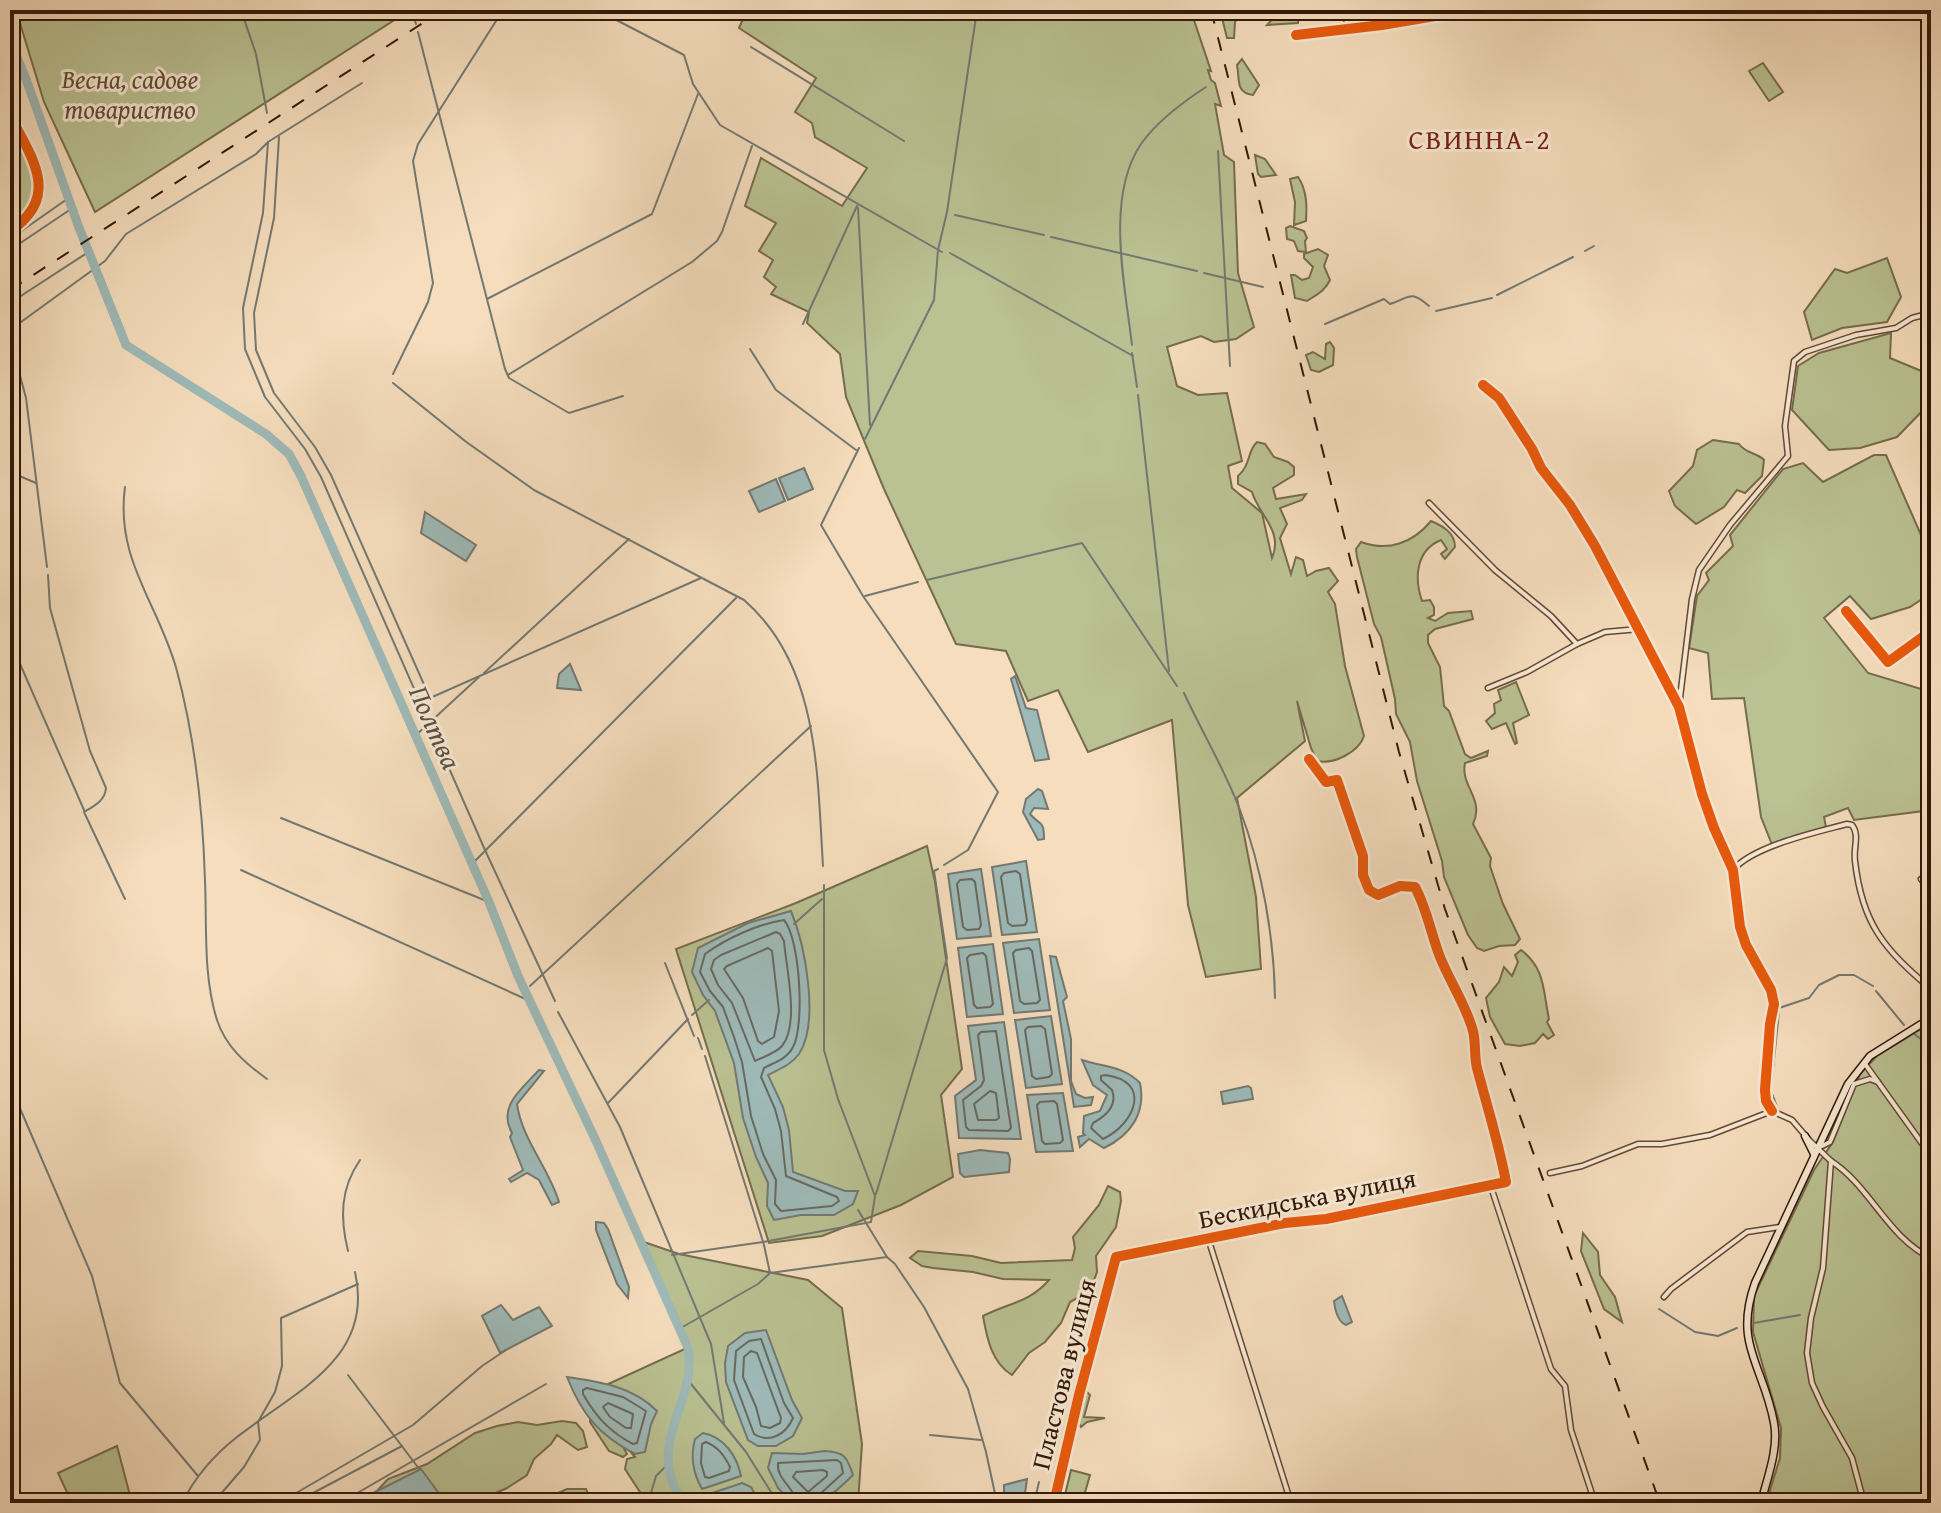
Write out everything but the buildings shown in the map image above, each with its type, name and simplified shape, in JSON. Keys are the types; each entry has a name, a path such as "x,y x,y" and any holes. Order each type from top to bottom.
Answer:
{"main road":[{"path":"1761,1503 1773,1453 1774,1424 1750,1350 1746,1324 1748,1301 1848,1084 1864,1062 1879,1049 1931,1018"},
{"path":"1805,1136 1816,1139 1824,1134"},
{"path":"1805,1136 1814,1151 1813,1157"}],"street":[{"path":"1345,10 1348,30"},
{"path":"1296,35 1348,30 1470,10"},
{"path":"10,116 38,175 40,192 36,207 27,220 10,231"},
{"path":"1679,707 1692,599 1699,570 1730,525 1788,456 1785,426 1794,361 1805,352 1856,335 1896,328 1912,318 1931,313"},
{"path":"1483,385 1499,398 1541,468 1581,523 1679,707 1710,817 1733,870 1740,927 1746,945 1771,990 1774,1004 1766,1101 1772,1111 1792,1120 1831,1161 1844,1169 1894,1228 1931,1258"},
{"path":"1429,503 1495,570 1551,616 1577,644"},
{"path":"1846,611 1888,662 1931,631"},
{"path":"1488,688 1527,672 1605,632 1639,629"},
{"name":"Бескидська вулиця","path":"1116,1257 1506,1182 1501,1152 1489,1121 1485,1093 1476,1066 1473,1032 1440,957 1423,902 1415,887 1400,886 1378,895 1369,890 1363,875 1363,856 1337,780 1326,782 1309,759"},
{"path":"1733,870 1772,848 1810,834 1852,825 1857,832 1855,864 1862,904 1869,922 1900,962 1931,989"},
{"path":"1931,875 1922,877 1921,882 1931,893"},
{"path":"1864,1062 1931,1156"},
{"path":"1818,1147 1830,1142 1854,1084 1870,1079 1879,1082"},
{"path":"1550,1173 1582,1166 1638,1144 1662,1144 1710,1135 1772,1111"},
{"path":"1831,1161 1823,1268 1811,1318 1807,1353 1812,1383 1852,1458 1864,1503"},
{"path":"1491,1187 1551,1369 1565,1386 1571,1430 1595,1503"},
{"path":"1664,1297 1747,1232 1780,1227"},
{"name":"Бескидська вулиця","path":"1208,1238 1291,1503"},
{"name":"Пластова вулиця","path":"1054,1503 1116,1257"}],"green space":[{"name":"Весна, садове товариство","path":"16,10 410,10 95,212 44,102"},
{"path":"747,10 875,10 898,17 901,10 1193,10 1221,106 1215,104 1224,155 1234,162 1238,273 1254,327 1236,339 1214,342 1201,336 1167,347 1177,386 1198,395 1227,393 1242,461 1228,466 1232,488 1262,513 1272,558 1275,548 1273,531 1252,492 1238,484 1238,476 1257,442 1265,444 1274,457 1294,467 1294,475 1273,488 1276,499 1306,494 1302,500 1280,508 1287,524 1280,538 1291,574 1296,557 1303,560 1307,576 1329,568 1338,581 1328,592 1335,604 1345,666 1364,736 1357,747 1345,756 1317,761 1297,701 1305,741 1237,798 1256,897 1261,969 1206,977 1188,905 1172,720 1088,752 1058,690 1028,701 1006,651 956,644 884,489 846,397 840,354 807,323 809,312 771,294 776,287 764,277 773,260 759,251 776,223 745,206 761,158 842,206 867,168 815,137 812,123 795,112 816,78 739,28"},
{"path":"1220,10 1244,10 1235,22 1234,38 1227,38"},
{"path":"1281,10 1299,10 1298,23 1267,25"},
{"path":"1242,59 1259,85 1253,95 1243,91 1239,84 1237,65"},
{"path":"1763,63 1783,92 1769,101 1749,71"},
{"path":"10,128 29,167 33,190 23,213 10,225"},
{"path":"1255,155 1265,159 1276,175 1261,177"},
{"path":"1298,177 1305,193 1306,221 1294,225 1295,202 1290,179"},
{"path":"1290,226 1304,231 1306,252 1298,251 1294,241 1287,239 1286,228"},
{"path":"1318,249 1328,255 1324,266 1330,280 1323,290 1307,301 1295,298 1291,275 1302,280 1309,278 1313,267 1304,254"},
{"path":"1887,258 1901,297 1887,322 1842,328 1812,340 1804,312 1835,269 1847,273"},
{"path":"1891,333 1890,358 1931,375 1931,402 1897,437 1860,448 1829,450 1792,410 1798,366 1819,353"},
{"path":"1330,342 1334,348 1333,365 1319,372 1311,370 1306,355 1313,352 1325,359 1326,344"},
{"path":"1713,440 1739,444 1761,457 1764,460 1762,476 1745,493 1737,490 1724,507 1696,524 1675,506 1669,491 1693,466 1697,450"},
{"path":"1874,455 1886,455 1921,535 1931,549 1931,593 1910,607 1871,619 1850,596 1824,618 1868,673 1931,692 1931,810 1854,820 1848,808 1824,817 1826,827 1773,847 1761,817 1744,698 1712,699 1708,653 1689,648 1697,596 1709,580 1706,573 1733,546 1730,535 1783,469 1803,463 1823,482"},
{"path":"1431,521 1451,534 1455,547 1445,559 1441,554 1447,549 1441,540 1422,558 1418,574 1419,592 1422,601 1430,600 1434,607 1434,615 1428,618 1435,621 1448,613 1471,611 1473,619 1435,629 1428,635 1428,643 1440,667 1444,706 1449,711 1465,754 1471,758 1488,751 1487,756 1465,763 1466,779 1476,807 1473,824 1491,858 1490,866 1503,904 1520,939 1515,945 1484,951 1477,948 1468,935 1444,877 1442,861 1417,781 1410,742 1396,714 1381,637 1374,624 1356,549 1361,542 1381,546 1399,544 1416,535"},
{"path":"1516,682 1529,715 1513,723 1515,744 1506,723 1492,729 1486,721 1495,713 1494,704 1501,700 1498,690"},
{"path":"927,846 962,1069 941,1095 953,1177 901,1205 822,1236 769,1243 676,949 796,903"},
{"path":"1521,950 1539,973 1549,1019 1547,1022 1554,1035 1548,1039 1543,1034 1535,1043 1520,1046 1505,1044 1490,1017 1486,998 1499,982 1504,967 1512,976 1518,962 1515,955"},
{"path":"1931,1023 1931,1503 1766,1503 1780,1458 1781,1428 1753,1332 1754,1296 1814,1170 1833,1142 1860,1074 1877,1056"},
{"path":"1108,1186 1120,1192 1121,1201 1116,1227 1096,1256 1097,1272 1090,1291 1070,1302 1061,1323 1045,1342 1029,1353 1012,1375 995,1357 983,1316 1026,1298 1049,1280 1003,1279 933,1268 922,1266 910,1258 918,1251 972,1256 1001,1263 1072,1260 1075,1248 1073,1237 1099,1205"},
{"path":"1583,1233 1598,1252 1600,1275 1615,1297 1622,1322 1604,1309 1581,1251"},
{"path":"641,1241 679,1254 808,1280 842,1308 862,1444 858,1503 647,1503 625,1469 627,1459 635,1457 617,1436 627,1454 623,1457 609,1451 590,1422 593,1391 687,1348"},
{"path":"1086,1391 1090,1395 1084,1417 1105,1418 1087,1422 1081,1427 1076,1418"},
{"path":"562,1421 576,1423 583,1431 587,1447 578,1450 557,1435 534,1459 527,1475 473,1503 376,1503 374,1500 376,1492 388,1479 427,1464 475,1433 518,1422 537,1425"},
{"path":"117,1446 132,1503 72,1503 58,1473"},
{"path":"1071,1470 1090,1475 1082,1503 1063,1503"},
{"path":"567,1489 586,1489 592,1503 536,1503"}],"water":[{"path":"804,468 813,489 788,500 779,478"},
{"path":"776,479 785,501 759,512 749,491"},
{"path":"425,512 476,545 466,561 421,533"},
{"path":"570,664 581,690 557,688 559,674"},
{"path":"1015,676 1026,708 1037,710 1049,759 1035,761 1011,679"},
{"path":"1038,789 1042,791 1048,809 1034,808 1030,814 1043,828 1044,839 1038,840 1023,812 1026,799"},
{"path":"1026,861 1037,932 1002,935 992,867"},
{"path":"981,869 991,936 957,939 948,874"},
{"path":"791,911 805,963 809,1023 799,1054 789,1064 768,1075 783,1107 789,1130 793,1172 845,1191 858,1191 853,1204 834,1215 801,1215 774,1220 767,1206 768,1183 743,1118 734,1063 715,1011 692,972 698,948 748,923"},
{"path":"1039,939 1050,1010 1014,1013 1003,943"},
{"path":"993,944 1003,1014 967,1017 958,948"},
{"path":"1050,956 1056,957 1067,997 1063,1001 1071,1039 1071,1081 1076,1094 1093,1097 1091,1105 1074,1107"},
{"path":"1051,1016 1062,1084 1026,1088 1015,1020"},
{"path":"1004,1022 1021,1139 959,1138 955,1096 976,1080 968,1026"},
{"path":"1082,1060 1120,1070 1140,1083 1141,1104 1134,1122 1122,1137 1104,1148 1089,1139 1080,1147 1078,1137 1085,1135 1084,1116 1100,1111 1107,1095 1093,1085"},
{"path":"539,1070 544,1071 517,1104 524,1130 555,1190 559,1202 552,1205 539,1180 527,1173 511,1182 509,1179 523,1170 510,1137 509,1106"},
{"path":"1248,1086 1253,1099 1223,1104 1221,1092"},
{"path":"1063,1093 1073,1151 1036,1152 1027,1095"},
{"path":"980,1150 1008,1153 1009,1172 964,1177 960,1173 958,1154"},
{"path":"596,1222 604,1223 608,1229 629,1287 628,1298 617,1284 596,1230"},
{"path":"1342,1296 1352,1322 1346,1325 1339,1318 1334,1304"},
{"path":"501,1305 513,1320 539,1307 552,1326 500,1353 482,1316"},
{"path":"766,1330 792,1400 802,1418 793,1436 776,1446 758,1446 748,1440 726,1382 728,1346 745,1333"},
{"path":"567,1377 603,1383 626,1391 657,1411 645,1452 635,1454 593,1423"},
{"path":"703,1433 728,1448 741,1476 702,1489 695,1471 693,1452 695,1439"},
{"path":"824,1451 844,1456 853,1475 832,1494 818,1501 790,1501 778,1488 768,1468 772,1453"},
{"path":"421,1469 446,1503 374,1503 369,1495"},
{"path":"1027,1479 1024,1500 1004,1494 1004,1485"},
{"path":"742,1483 751,1487 760,1503 702,1503 703,1496"}],"waterway":[{"path":"241,10 256,54 267,113"},
{"path":"412,10 416,24"},
{"path":"393,374 428,302 433,283 413,161 418,144 503,10"},
{"path":"597,10 684,55 693,84 720,125 942,252"},
{"path":"865,439 934,300 938,250 947,212 977,10"},
{"path":"418,32 509,378 569,413 623,396"},
{"name":"Полтва","path":"10,41 126,345 266,434 289,454 301,476 489,902 518,976 688,1348 686,1388 669,1443 668,1462 673,1482 684,1503"},
{"path":"751,47 904,141"},
{"path":"10,330 105,261 126,234 256,154 268,142 362,83"},
{"path":"1132,345 1120,242 1123,189 1130,165 1141,144 1180,106 1206,87"},
{"path":"487,299 652,214 698,94"},
{"path":"279,137 274,218 254,313 256,350 274,393 315,447 331,475 430,698"},
{"path":"268,142 263,213 243,308 245,349 265,397 305,449 321,477 555,1001"},
{"path":"508,375 692,262 717,241 752,146"},
{"path":"1218,151 1230,366"},
{"path":"10,239 70,197"},
{"path":"803,324 857,206"},
{"path":"10,250 74,207"},
{"path":"858,208 870,425"},
{"path":"955,215 1044,235"},
{"path":"1051,237 1197,271"},
{"path":"1585,251 1594,246"},
{"path":"10,303 90,251"},
{"path":"950,253 1133,356"},
{"path":"1497,295 1573,257"},
{"path":"1204,273 1263,287"},
{"path":"1325,324 1384,299 1390,304 1413,296 1429,306"},
{"path":"1436,311 1492,298"},
{"path":"10,338 26,398 47,567"},
{"path":"750,349 776,390 856,450"},
{"path":"1132,353 1137,387"},
{"path":"393,383 465,441 534,490 744,600 769,627 788,657 810,724 819,795 823,866"},
{"path":"1138,395 1169,671"},
{"path":"859,448 821,525 863,596 998,792 968,850 944,865"},
{"path":"10,472 36,483"},
{"path":"125,487 126,538 140,582 177,671 193,749 202,828 206,951 217,1020 231,1046 267,1079"},
{"path":"484,673 629,539"},
{"path":"927,580 1082,543 1177,686"},
{"path":"48,575 50,608 90,751 106,788 101,800 84,812 125,899"},
{"path":"421,699 430,698 701,578"},
{"path":"865,596 918,582"},
{"path":"472,864 736,598"},
{"path":"10,641 84,810"},
{"path":"415,736 479,677"},
{"path":"1184,693 1227,780 1255,855 1272,951 1275,998"},
{"path":"530,986 811,726"},
{"path":"281,818 489,902"},
{"path":"876,1194 947,958 934,871 938,869"},
{"path":"241,870 530,1001"},
{"path":"672,1255 871,1222 875,1196 838,1099 824,1050 824,885"},
{"path":"794,924 822,899"},
{"path":"665,963 694,1036"},
{"path":"1779,1008 1809,998 1819,985 1839,975 1854,975 1873,986"},
{"path":"1876,991 1904,1025"},
{"path":"692,1015 709,1000"},
{"path":"558,1012 620,1127 711,1344 724,1423"},
{"path":"1771,1088 1779,1012"},
{"path":"608,1103 688,1019"},
{"path":"1913,1033 1931,1047"},
{"path":"698,1038 702,1049"},
{"path":"705,1056 770,1273"},
{"path":"10,1085 92,1276 120,1383 198,1476"},
{"path":"1771,1091 1779,1112"},
{"path":"348,1251 344,1227 345,1193 360,1160"},
{"path":"858,1210 887,1257"},
{"path":"679,1329 758,1284 770,1273 887,1257 924,1307 968,1389 997,1503"},
{"path":"182,1503 199,1475 221,1451 305,1388 341,1351 353,1328 358,1302 355,1272"},
{"path":"213,1503 244,1467 260,1440 258,1422 275,1392 282,1366 281,1318 358,1284"},
{"path":"1659,1309 1695,1332 1718,1336 1737,1328"},
{"path":"1754,1323 1800,1315"},
{"path":"279,1503 413,1425 482,1366 506,1350"},
{"path":"348,1375 420,1470"},
{"path":"687,1379 746,1452 771,1492 783,1503"},
{"path":"340,1503 546,1384"},
{"path":"930,1435 981,1440"},
{"path":"294,1503 402,1446"},
{"path":"648,1503 656,1476 668,1464"},
{"path":"1034,1503 1039,1482"},
{"path":"10,1484 18,1503"},
{"path":"901,1495 912,1503"}],"railway":[{"path":"10,290 443,10"},
{"path":"1211,10 1399,752 1445,909 1660,1503"}],"cycle path":[{"path":"1296,35 1470,10"},
{"path":"10,116 34,162 38,177 35,205 26,218 10,231"},
{"path":"1483,385 1499,398 1541,468 1570,505 1595,546 1679,707 1702,794 1733,870 1740,927 1746,945 1771,990 1774,1004 1765,1090 1766,1101 1772,1111"},
{"path":"1846,611 1888,662 1931,631"},
{"path":"1054,1503 1116,1257 1506,1182 1477,1068 1473,1031 1440,957 1419,895 1415,887 1400,886 1378,895 1369,890 1363,875 1363,856 1337,780 1326,782 1309,759"}],"district":[{"name":"СВИННА-2","path":"1480,138"}]}
